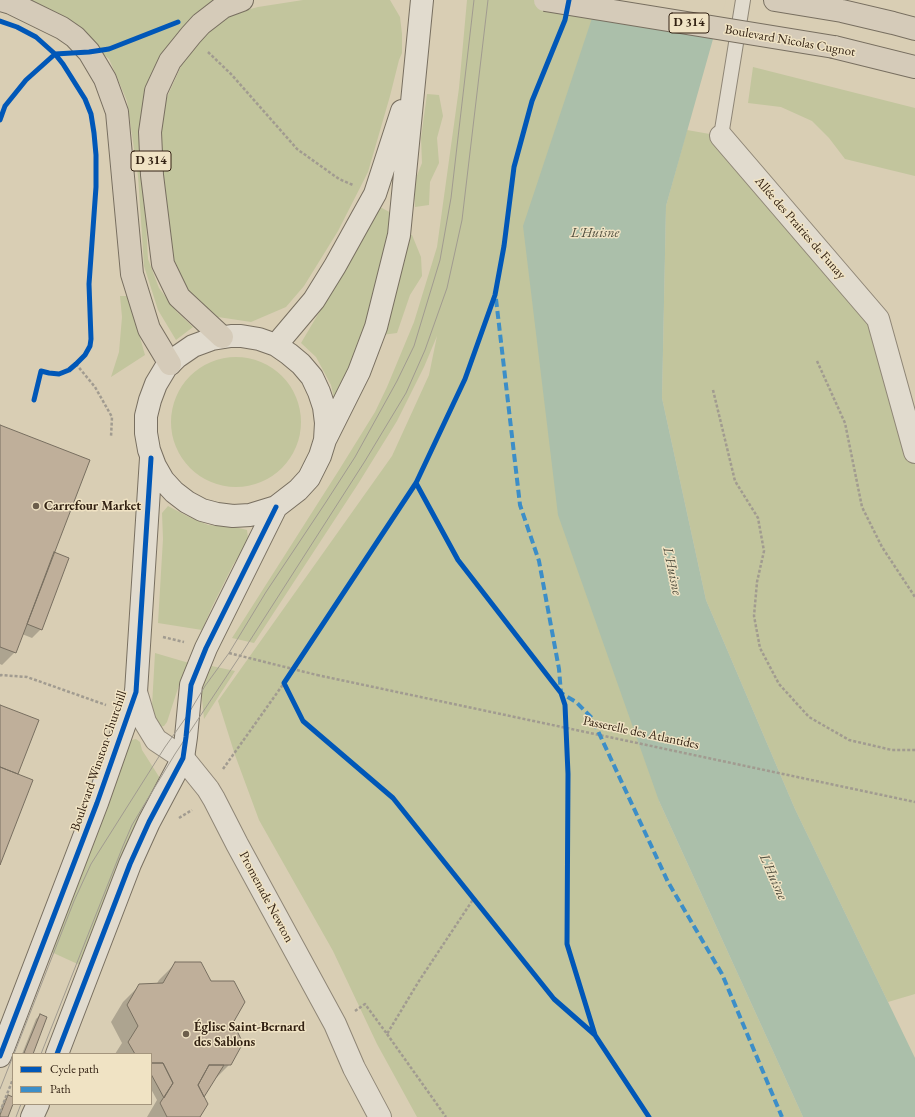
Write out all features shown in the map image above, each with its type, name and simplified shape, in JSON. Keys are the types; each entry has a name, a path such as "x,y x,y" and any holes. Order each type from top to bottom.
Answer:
{"main road":[{"path":"1,0 11,3 62,28 75,37 89,52 105,80 117,112 132,274 149,329 168,367"},
{"name":"D 314","path":"222,337 179,298 163,264 152,175 150,132 156,91 170,61 191,34 202,24 223,8 242,0"},
{"name":"Boulevard Nicolas Cugnot","path":"545,0 834,46 915,68"},
{"path":"775,0 842,11 915,29"}],"street":[{"path":"324,440 359,372 376,327 399,235 422,0"},
{"path":"276,345 314,300 335,266 375,194 415,72"},
{"name":"Allée des Prairies de Funay","path":"721,136 878,319 915,452"},
{"path":"241,336 259,339 276,345 289,354 301,364 315,384 324,407 326,423 320,456 309,478 298,490 276,507 242,516 225,516 202,510 187,502 174,492 158,473 151,458 145,425 147,408 152,391 168,367 177,357 193,346 207,340 222,337 241,336"},
{"name":"Boulevard Winston Churchill","path":"0,1056 97,803 136,692 151,458"},
{"path":"57,1053 130,864 149,822 183,758 191,685 206,648 276,507"},
{"name":"Promenade Newton","path":"136,692 145,722 156,740 183,758 208,789 335,1024 354,1068 380,1117"},
{"path":"32,1117 38,1105"}],"lane":[{"name":"Allée des Prairies de Funay","path":"721,136 743,0"}],"path":[{"path":"208,789 284,683 416,483 465,379 495,295 504,246 514,167 532,101 562,28"},
{"path":"191,34 231,74 297,149 339,179 375,194"},
{"path":"817,361 845,423 862,507 882,547 915,597"},
{"path":"76,364 95,387 112,417 111,437"},
{"path":"713,390 735,481 758,518 764,551 757,582 754,616 760,648 779,684 809,717 849,740 892,750 915,750"},
{"path":"416,483 458,560 562,693 565,705 568,774 567,944 595,1035"},
{"path":"0,676 28,677 129,713"},
{"path":"284,683 303,721 393,798 554,999 595,1035 649,1117"},
{"path":"387,1034 419,981 474,898"},
{"path":"335,1024 365,1004 446,1117"},
{"path":"0,1112 12,1082"}],"shaded area":[{"path":"27,0 221,0 196,16 141,131 148,259 159,288 177,312 193,327 176,340 158,310 144,266 138,176 127,101 113,68 109,59 91,44"},
{"path":"303,0 390,0 400,17 402,53 368,172 338,231 304,286 286,307 251,322 218,317 187,293 172,260 161,159 161,110 183,62 201,38 224,16 258,7"},
{"path":"467,0 598,0 659,801 803,1117 417,1117 377,1044 333,951 259,820 235,755 218,701 392,456 429,375 437,336 424,367 397,421 358,484 254,643 232,638 375,412 414,322 437,247 459,88"},
{"path":"753,67 915,108 915,176 845,159 829,138 812,121 781,107 748,103"},
{"path":"427,94 439,95 443,116 437,138 439,163 430,182 429,205 415,207 414,183 422,163 421,138"},
{"path":"687,130 721,136 878,319 915,452 915,994 888,1002 795,809 706,600 662,398 666,206"},
{"path":"380,207 395,215 391,232 412,235 421,257 422,276 410,295 397,333 382,335 335,402 331,385 316,357 301,343"},
{"path":"120,296 128,296 145,355 111,377 119,352 122,317"},
{"path":"236,357 261,362 282,376 296,397 301,422 296,447 282,468 261,482 236,487 211,482 190,468 176,447 171,422 176,397 190,376 211,362"},
{"path":"168,506 208,525 235,527 247,530 248,538 244,548 233,565 202,630 158,623 163,539 162,513"},
{"path":"155,653 189,663 180,682 167,722 164,726 160,727 155,724 152,706"},
{"path":"207,665 235,671 204,719 201,689"},
{"path":"136,739 140,742 142,750 163,783 82,966 47,950 131,740"}],"water":[{"name":"L'Huisne","path":"598,0 724,0 666,206 662,398 706,600 795,809 915,1058 915,1117 803,1117 659,801 558,515 523,226"}],"pier":[{"path":"596,0 726,0 718,28"}],"building":[{"name":"Carrefour Market","path":"0,425 90,460 16,653 0,647"},
{"path":"54,552 69,558 42,630 27,624"},
{"path":"0,705 39,720 18,774 0,767"},
{"path":"0,767 33,780 0,865"},
{"name":"Église Saint-Bernard des Sablons","path":"175,962 201,962 211,981 234,981 245,1002 233,1023 243,1043 231,1065 209,1065 198,1085 208,1104 200,1117 167,1117 160,1103 173,1083 163,1063 152,1063 152,1053 134,1053 128,1042 138,1026 127,1005 139,984 163,983"},
{"path":"40,1014 47,1017 33,1053 24,1053"},
{"path":"152,1063 163,1063 173,1083 164,1098 152,1076"},
{"path":"209,1065 224,1065 204,1097 198,1085"},
{"path":"8,1095 12,1097 13,1105 8,1117 0,1117"}],"tram line":[{"path":"14,1053 74,901 91,864 165,747 187,716 205,686 229,653 266,592 355,457 397,381 414,346 440,260 451,198 474,0"},
{"path":"41,1053 132,825 175,754 240,656 365,461 406,393 425,350 447,288 462,220 488,0"},
{"path":"0,1089 12,1059"},
{"path":"16,1117 21,1105"}],"marked path":[{"path":"496,299 520,505 539,561 559,669 561,693 576,702 592,718 668,882 722,974 782,1117"}],"cycle path":[{"path":"569,0 565,20 532,101 514,167 504,246 495,295 465,379 416,483 284,683 303,721 393,798 554,999 595,1035 649,1117"},
{"path":"0,21 17,27 36,37 55,54 63,64 85,99 91,114 96,155 96,187 89,284 90,346 85,355 69,370 59,374 41,371 34,400"},
{"path":"0,120 5,106 26,80 55,54 109,49 178,22"},
{"path":"0,1056 97,803 136,692 151,458"},
{"path":"416,483 458,560 561,693 565,705 568,774 567,944 595,1035"},
{"path":"57,1053 130,864 149,822 183,758 191,685 206,648 276,507"}],"place":[{"name":"Carrefour Market","path":"36,506"},
{"name":"Église Saint-Bernard des Sablons","path":"186,1034"}]}
